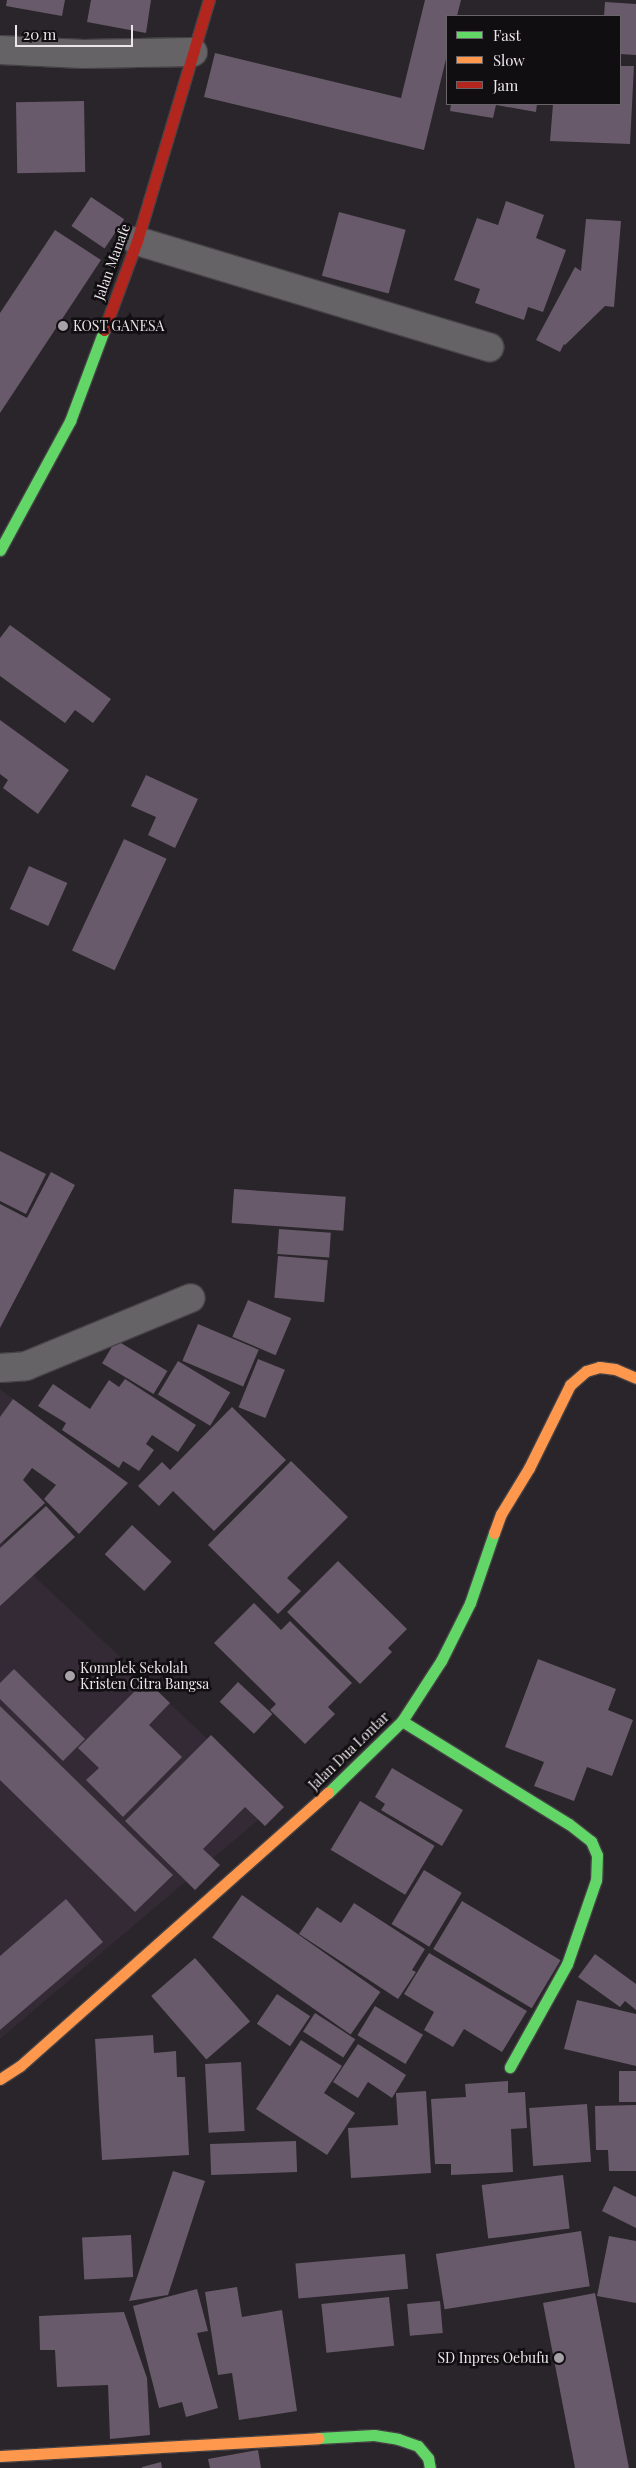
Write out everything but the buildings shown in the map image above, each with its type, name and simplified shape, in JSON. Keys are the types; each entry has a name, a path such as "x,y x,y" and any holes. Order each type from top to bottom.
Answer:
{"street":[{"name":"Jalan Manafe","path":"0,550 70,421 137,241 209,0"},
{"path":"0,50 83,54 193,52"},
{"path":"137,241 489,347"},
{"path":"0,1368 26,1366 191,1298"},
{"name":"Jalan Dua Lontar","path":"0,2079 20,2066 207,1902 320,1801 402,1721 440,1661 470,1603 501,1514 529,1468 570,1385 586,1371 599,1368 615,1369 636,1378"},
{"path":"402,1721 488,1772 569,1824 591,1842 597,1855 596,1880 567,1964 510,2067"},
{"path":"0,2456 374,2436 398,2439 418,2446 428,2458 430,2468"}],"shaded area":[{"name":"Komplek Sekolah Kristen Citra Bangsa","path":"0,1389 41,1420 3,1547 277,1804 0,2039"}],"traffic: fast":[{"path":"0,550 70,421 104,330"},
{"path":"328,1793 402,1721 441,1661 470,1603 494,1533"},
{"path":"402,1721 569,1824 591,1841 597,1855 596,1880 567,1964 510,2067"},
{"path":"318,2438 374,2435 398,2439 418,2446 428,2458 430,2468"}],"traffic: slow":[{"path":"494,1533 501,1514 529,1468 570,1385 586,1371 599,1367 615,1369 636,1378"},
{"path":"0,2079 20,2066 328,1793"},
{"path":"0,2456 318,2438"}],"traffic: jam":[{"path":"104,330 137,241 209,0"}],"place":[{"name":"KOST GANESA","path":"63,326"},
{"name":"Komplek Sekolah Kristen Citra Bangsa","path":"70,1676"},
{"name":"SD Inpres Oebufu","path":"559,2358"}]}
